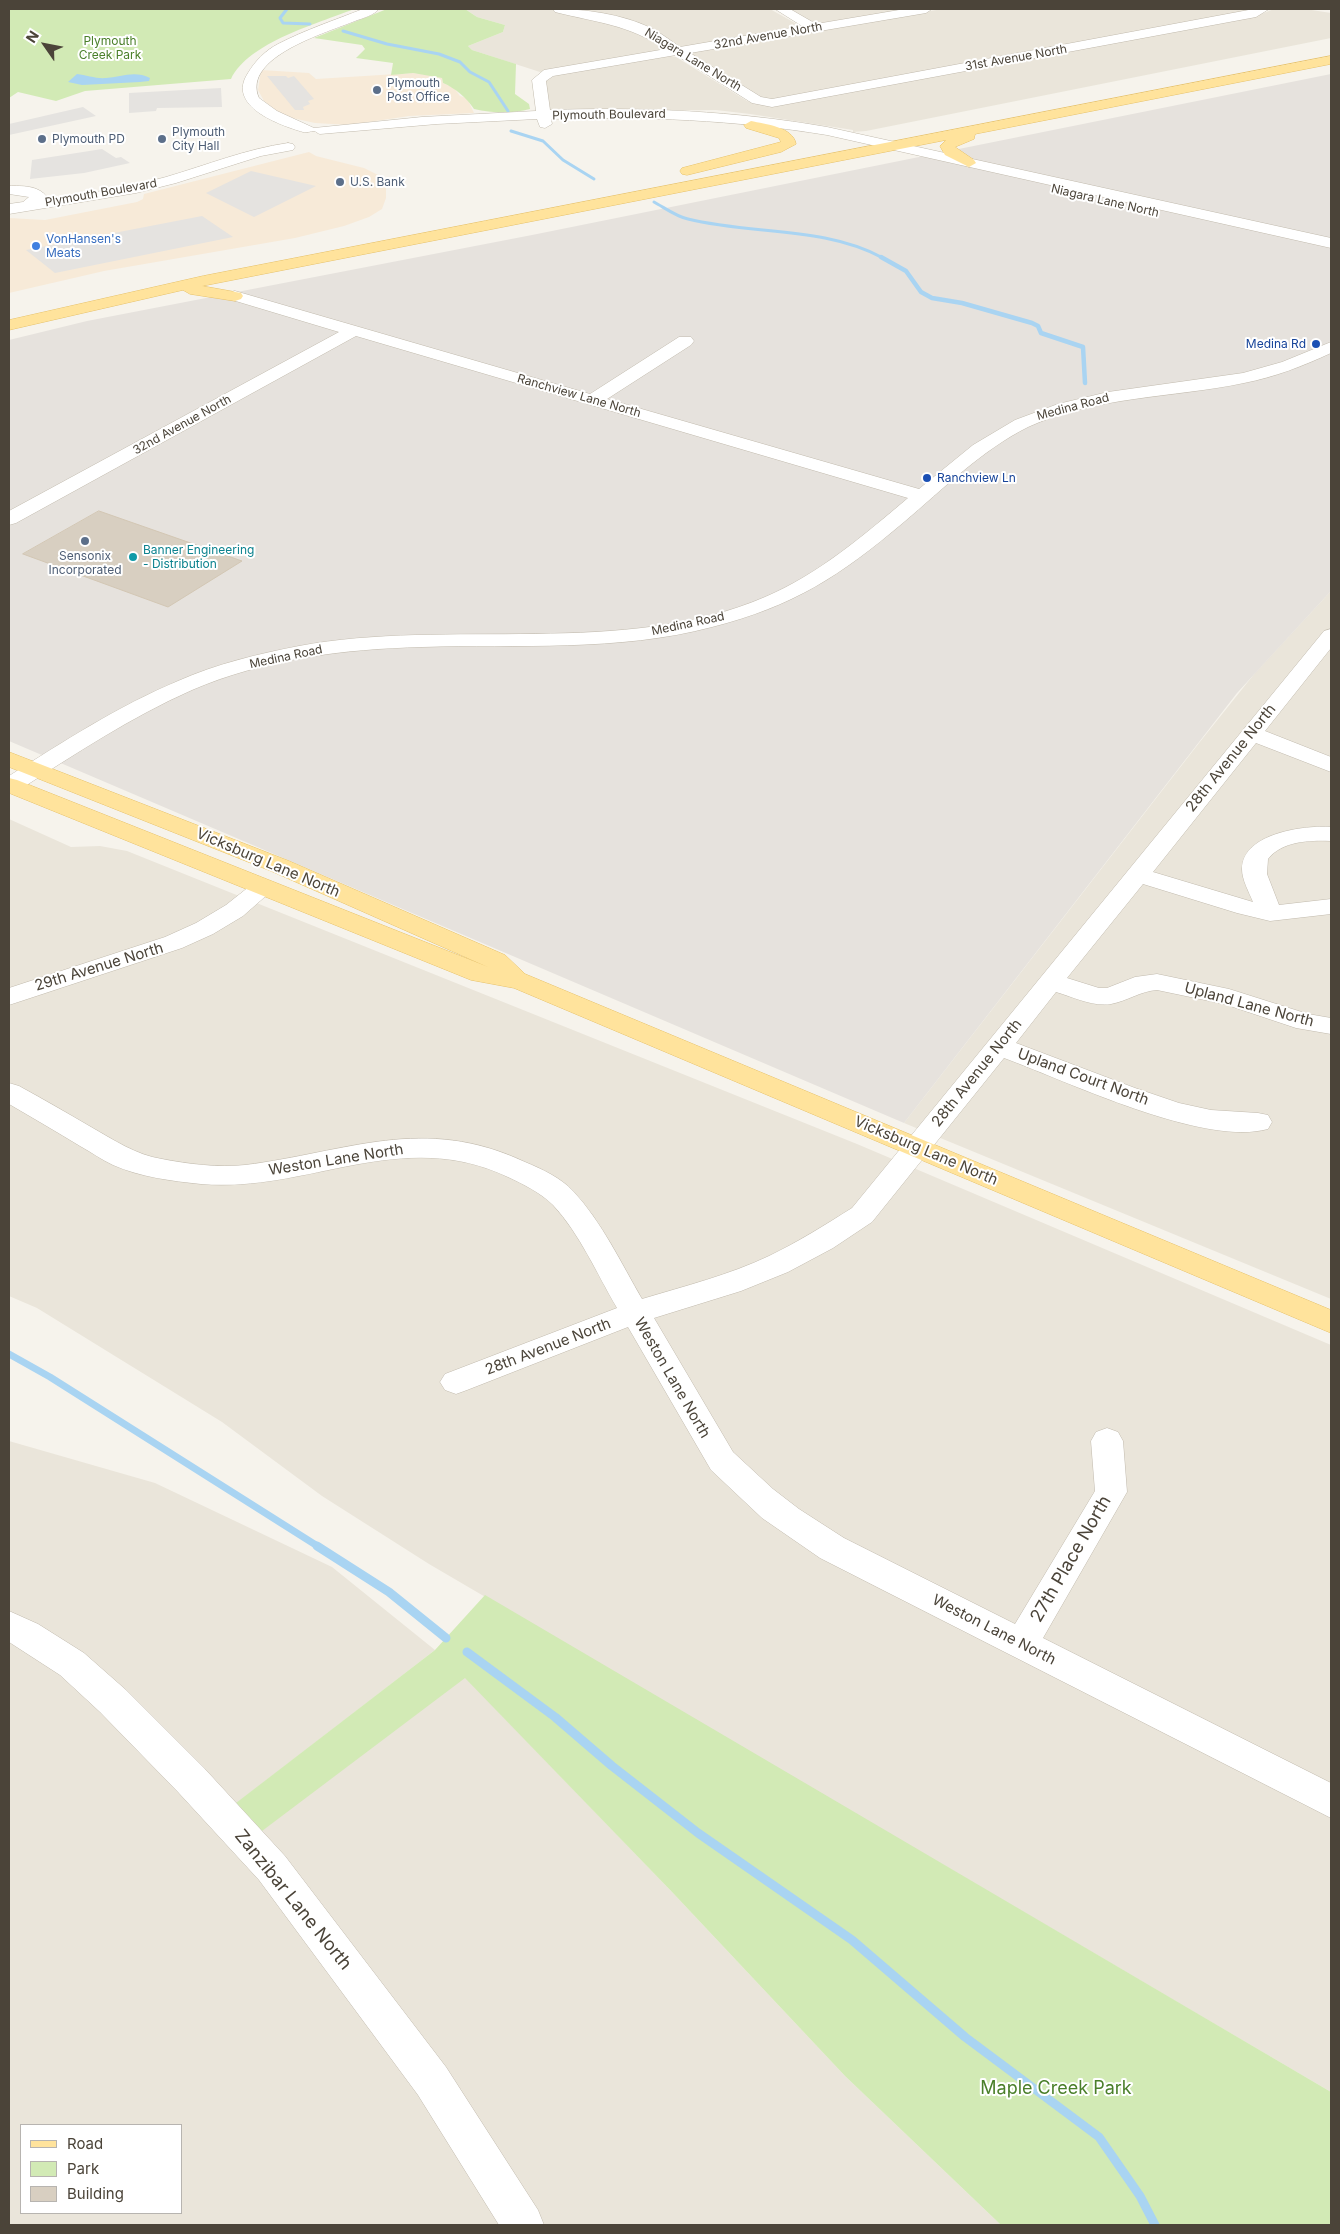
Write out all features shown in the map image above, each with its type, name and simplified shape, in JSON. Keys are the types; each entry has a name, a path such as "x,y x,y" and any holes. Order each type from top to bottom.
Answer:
{"main road":[{"path":"927,125 1286,55"},
{"path":"14,323 269,268 895,147 1331,60"},
{"path":"969,163 950,152 947,146 950,142 1016,123"},
{"path":"687,171 724,160 776,149 789,144 788,138 784,135 751,125"},
{"path":"488,209 898,130"},
{"path":"235,296 235,293 224,288 226,284 269,268"},
{"path":"14,323 66,315 186,289 235,296"},
{"name":"Vicksburg Lane North","path":"9,759 280,866 496,961 520,982"},
{"name":"Vicksburg Lane North","path":"10,785 480,974 520,982 1331,1322"}],"street":[{"path":"319,136 262,108 252,99 250,88 253,72 261,62 290,43 373,9"},
{"name":"Niagara Lane North","path":"559,9 635,26 757,100 766,102"},
{"path":"781,9 814,28"},
{"name":"32nd Avenue North","path":"544,120 539,80 544,75 926,9"},
{"name":"31st Avenue North","path":"766,102 778,102 1180,28 1256,13 1264,9"},
{"path":"262,108 261,114 278,126 287,141"},
{"name":"Plymouth Boulevard","path":"9,190 23,203 137,189 287,141 291,130 319,136 411,128 670,114 734,117 794,124 851,139 879,150"},
{"name":"Plymouth Boulevard","path":"544,120 667,121 751,125 895,147"},
{"name":"Niagara Lane North","path":"895,147 1331,243"},
{"name":"Niagara Lane North","path":"879,150 1331,252"},
{"path":"9,219 23,203"},
{"name":"Ranchview Lane North","path":"235,296 922,496"},
{"name":"32nd Avenue North","path":"9,519 355,330"},
{"path":"593,400 685,341"},
{"name":"Medina Road","path":"10,785 145,704 195,682 276,657 372,642 571,639 620,636 666,631 752,609 820,578 999,434 1048,412 1109,396 1257,376 1330,350"},
{"name":"28th Avenue North","path":"456,1382 634,1314 730,1283 778,1264 823,1241 862,1215 1331,635"},
{"path":"1251,733 1331,765"},
{"path":"1270,913 1254,869 1255,860 1260,851 1271,844 1310,834 1331,834"},
{"path":"1138,875 1219,900 1270,913 1331,907"},
{"name":"29th Avenue North","path":"9,997 81,971 127,960 170,946 210,927 243,905 264,887"},
{"name":"Upland Lane North","path":"1052,982 1098,996 1110,996 1144,982 1157,982 1229,997 1305,1022 1331,1026"},
{"name":"Upland Court North","path":"998,1046 1102,1087 1141,1100 1205,1118 1258,1122"},
{"name":"Weston Lane North","path":"9,1092 123,1158 161,1169 202,1174 243,1175 393,1148 432,1147 470,1152 503,1163 535,1178 562,1197 581,1221 722,1462 753,1494 789,1522 832,1548 1331,1801"},
{"name":"27th Place North","path":"1021,1644 1111,1492 1107,1441"},
{"name":"Zanzibar Lane North","path":"9,1626 26,1634 79,1670 191,1780 272,1868 432,2081 523,2225"}],"shaded area":[{"path":"465,9 554,10 633,30 665,49 661,52 540,72 472,50 468,46 503,32 505,25 477,17"},
{"path":"569,9 770,9 802,27 680,48 612,18"},
{"path":"785,9 913,9 821,25 813,24"},
{"path":"942,9 1255,9 770,100 762,99 690,53"},
{"path":"1274,9 1305,9 1331,13 1331,38 866,131 853,132 853,130 716,110 552,111 549,110 543,80 557,75 670,56 676,57 747,101 756,104 775,104 1264,13"},
{"path":"261,70 309,73 316,79 413,73 430,75 442,78 443,83 454,88 460,96 467,98 474,113 409,116 349,125 315,123 283,116 264,101 258,90"},
{"path":"1331,74 1331,591 1237,693 904,1123 9,741 9,340 87,321 532,235"},
{"path":"267,76 286,76 288,78 294,76 314,99 308,101 310,104 303,107 304,110 295,110"},
{"path":"221,88 222,107 157,108 156,111 129,113 129,93"},
{"path":"83,107 96,116 9,135 9,124"},
{"path":"102,149 116,158 121,157 130,163 84,173 30,179 32,160"},
{"path":"309,152 316,156 364,168 382,177 386,186 386,198 382,209 369,217 344,226 295,238 104,271 9,293 9,218 45,220 137,202 143,199 144,194"},
{"path":"251,171 316,186 254,217 206,193"},
{"path":"202,216 233,237 55,273 26,250"},
{"path":"1331,591 1331,1299 904,1123 1255,673"},
{"path":"9,819 71,847 100,846 127,851 857,1144 1331,1345 1331,2092 429,1564 322,1496 222,1422 37,1308 9,1296"},
{"path":"9,1441 155,1483 332,1567 435,1650 237,1803 262,1830 465,1677 672,1892 845,2076 1001,2225 9,2225"}],"green space":[{"name":"Plymouth Creek Park","path":"9,9 354,9 304,28 268,45 240,66 231,79 85,91 56,101 18,92 9,98"},
{"path":"387,9 465,9 477,17 505,25 503,32 468,46 472,50 516,64 515,94 529,104 530,109 502,112 474,109 460,94 443,83 442,78 413,73 391,75 393,63 356,58 365,49 362,45 314,38"},
{"name":"Maple Creek Park","path":"485,1595 1331,2092 1331,2225 1001,2225 845,2076 672,1892 465,1678 262,1831 236,1803 435,1650"}],"water":[{"path":"77,74 103,78 139,74 150,78 149,81 140,82 82,85 68,82"}],"building":[{"name":"Banner Engineering - Distribution","path":"99,511 242,561 168,607 23,554"}],"waterway":[{"path":"287,9 280,18 283,23 310,24"},
{"path":"343,31 387,44 439,54 460,62 470,72 489,82 508,111"},
{"path":"511,131 543,141 563,160 594,179"},
{"path":"654,202 688,219 712,224 812,236 860,248 882,258"},
{"path":"882,258 906,271 921,292 932,298 962,303 1032,323 1038,326 1041,333 1083,347 1085,383"},
{"path":"9,1354 50,1377 319,1547"},
{"path":"317,1546 389,1592 446,1638"},
{"path":"467,1652 555,1717 612,1766 698,1833 852,1940 965,2037 1099,2137 1140,2196 1155,2225"}],"place":[{"name":"Plymouth Post Office","path":"377,90"},
{"name":"Plymouth PD","path":"42,139"},
{"name":"Plymouth City Hall","path":"162,139"},
{"name":"U.S. Bank","path":"340,182"},
{"name":"VonHansen's Meats","path":"36,246"},
{"name":"Medina Rd","path":"1316,344"},
{"name":"Ranchview Ln","path":"927,478"},
{"name":"Sensonix Incorporated","path":"85,541"},
{"name":"Banner Engineering - Distribution","path":"133,557"}]}
